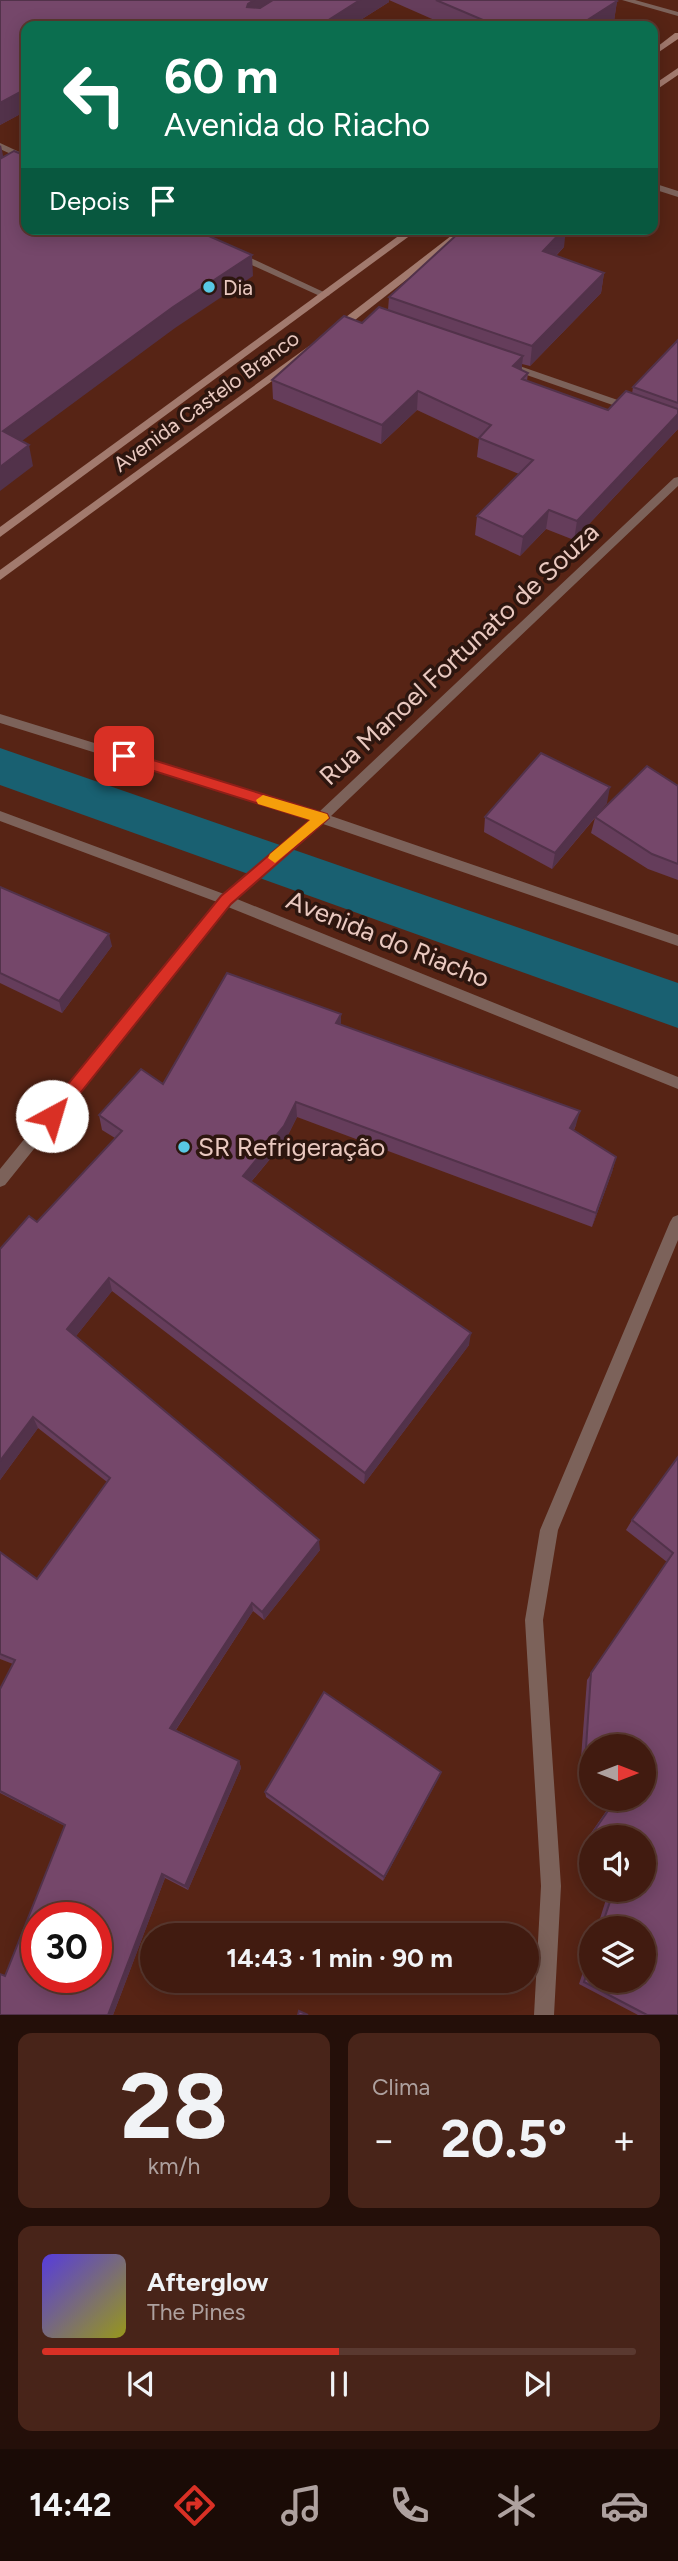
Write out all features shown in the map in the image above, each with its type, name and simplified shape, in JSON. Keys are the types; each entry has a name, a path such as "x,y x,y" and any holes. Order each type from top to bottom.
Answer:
{"main road":[{"path":"658,50 678,35"},
{"path":"658,85 678,71"},
{"name":"Avenida Castelo Branco","path":"0,533 406,235"},
{"name":"Avenida Castelo Branco","path":"332,332 458,235"},
{"name":"Avenida Castelo Branco","path":"0,576 321,340"}],"street":[{"path":"626,0 678,14"},
{"path":"0,146 21,160"},
{"path":"658,188 678,194"},
{"path":"229,251 324,295"},
{"path":"358,313 371,318"},
{"path":"499,362 640,411"},
{"name":"Rua Manoel Fortunato de Souza","path":"0,1180 226,900 321,818 678,481"},
{"path":"0,718 321,818 678,941"},
{"name":"Avenida do Riacho","path":"0,817 226,900 678,1083"},
{"path":"544,2015 547,2006 551,1886 534,1620 548,1530 678,1222"}],"building":[{"path":"0,0 254,0 247,7 260,8 273,0 360,0 327,21 21,21 21,92 0,103"},
{"path":"436,0 617,1 586,21 485,21"},
{"path":"14,151 21,154 21,235 207,235 252,255 173,307 3,431 29,445 0,467 0,159"},
{"path":"456,235 558,235 543,251 604,273 532,346 389,297"},
{"path":"379,307 523,356 513,366 528,373 522,379 608,410 626,391 678,409 678,414 577,521 549,510 523,537 477,516 533,460 479,438 491,425 418,391 382,425 272,380 344,316 362,323"},
{"path":"678,340 678,403 633,387"},
{"path":"541,753 610,787 555,853 485,817"},
{"path":"647,766 678,786 678,864 652,854 595,817"},
{"path":"0,887 109,934 59,1001 0,973"},
{"path":"227,973 341,1014 336,1023 580,1111 570,1128 616,1157 596,1213 296,1102 284,1126 243,1176 471,1333 365,1473 109,1278 67,1329 319,1540 262,1612 252,1603 170,1728 239,1761 185,1886 162,1874 143,1923 140,1923 140,1931 108,2015 0,2015 0,1974 5,1976 21,1936 21,1993 112,1993 112,1902 34,1902 65,1825 0,1791 0,1689 15,1660 0,1654 0,1552 37,1579 110,1478 33,1417 0,1461 0,1249 29,1216 37,1222 122,1131 99,1115 141,1069 163,1084"},
{"path":"678,1457 678,2015 647,2015 605,1993 656,1993 656,1916 605,1916 610,1902 656,1902 656,1825 598,1825 608,1811 656,1811 656,1734 587,1734 591,1673 673,1553 632,1520"},
{"path":"324,1692 441,1772 384,1877 265,1792"}],"waterway":[{"path":"0,766 678,1006"}],"slow traffic":[{"path":"263,800 321,818 275,858"}],"place":[{"name":"Dia","path":"209,287"},
{"name":"SR Refrigeração","path":"184,1147"}],"route":[{"path":"52,1116 226,900 321,818 124,756"}]}
